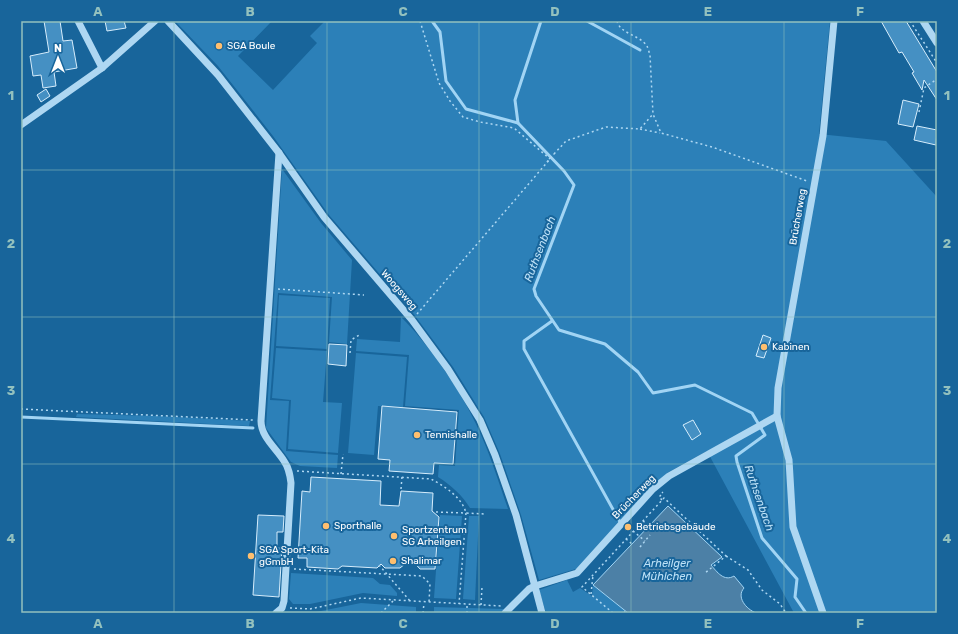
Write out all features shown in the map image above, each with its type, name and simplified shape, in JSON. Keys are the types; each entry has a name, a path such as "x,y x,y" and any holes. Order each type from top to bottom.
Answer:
{"street":[{"path":"78,21 102,68"},
{"path":"21,125 102,68 156,21"},
{"name":"Woogsweg","path":"168,21 215,71 279,153 324,217 412,320 448,369 480,420 495,455 510,500 542,613"},
{"name":"Brücherweg","path":"822,613 793,527 789,460 776,416 778,388 823,136 834,21"},
{"path":"923,21 936,39"},
{"path":"279,153 261,420 265,436 285,462 289,471 291,483 284,601 279,611"},
{"name":"Brücherweg","path":"535,586 578,573 656,486 669,476 776,416"},
{"path":"506,613 535,586"}],"path":[{"path":"420,21 438,83 463,117 480,122 514,128 550,159"},
{"path":"617,21 624,30 647,46 650,55 653,114 661,133"},
{"path":"910,21 937,63"},
{"path":"919,112 924,88 937,80"},
{"path":"640,129 653,114"},
{"path":"550,159 547,162 566,141 606,127 640,129 661,133 714,148 814,184"},
{"path":"412,320 550,159"},
{"path":"270,288 364,295"},
{"path":"350,352 351,340 361,334"},
{"path":"21,409 261,420"},
{"path":"341,474 343,454"},
{"path":"289,471 430,479 445,486 460,502 466,513 459,604"},
{"path":"401,489 402,477"},
{"path":"660,496 659,497 662,500"},
{"path":"613,613 582,587 664,498 726,556 748,570 762,590 780,604 786,613"},
{"path":"436,512 485,514"},
{"path":"642,521 649,526"},
{"path":"633,531 645,541"},
{"path":"640,547 650,535"},
{"path":"626,539 632,544"},
{"path":"705,573 726,556"},
{"path":"380,565 410,601"},
{"path":"286,569 422,576 430,584 429,602"},
{"path":"591,594 593,575"},
{"path":"481,605 482,587"},
{"path":"279,611 310,609 361,598 512,606"},
{"path":"381,613 394,600"},
{"path":"423,613 424,602"},
{"path":"467,604 467,613"}],"shaded area":[{"path":"175,21 272,21 238,56 273,90 317,43 310,36 325,21 830,21 819,134 886,141 937,197 937,613 794,613 707,451 667,473 579,568 539,580 521,515 500,454 484,417 453,367 413,313 329,215 273,136 218,66"},
{"path":"282,169 321,223 352,260 347,344 329,342 332,297 278,293 270,400 289,401 286,451 338,455 337,468 300,466 291,462 266,428"},
{"path":"279,295 330,298 327,349 276,346"},
{"path":"401,317 432,353 453,382 470,411 485,445 508,509 470,508 456,491 438,477 439,465 455,466 459,410 405,406 409,355 356,351 357,339 400,342"},
{"path":"276,348 327,351 323,402 342,403 338,453 288,449 291,400 272,398"},
{"path":"356,353 407,357 403,407 378,406 374,455 348,453"},
{"path":"77,414 250,421 249,426 76,417"},
{"path":"440,515 462,516 456,599 434,598"},
{"path":"469,516 479,516 475,600 463,599"},
{"path":"291,573 373,578 380,584 390,585 397,593 397,596 363,593 310,604 293,604 289,599"},
{"path":"567,580 573,592 580,588 592,596 593,585 628,613 546,613 539,590"},
{"path":"361,603 416,607 416,613 311,613"},
{"path":"434,607 504,609 500,613 434,612"}],"water":[{"name":"Arheilger Mühlchen","path":"668,506 722,557 711,565 724,577 730,578 734,576 744,588 741,595 743,602 749,609 756,613 628,613 593,585"}],"building":[{"path":"44,21 60,21 63,41 72,40 77,68 54,72 56,86 43,88 41,75 33,76 30,56 49,52"},
{"path":"105,21 124,21 126,28 107,31"},
{"path":"881,21 906,21 937,72 937,100 924,80 922,90 912,73 914,72 902,52 899,53"},
{"path":"46,89 50,96 41,102 37,95"},
{"path":"903,100 919,104 913,127 898,124"},
{"path":"917,126 937,130 936,145 914,140"},
{"name":"Kabinen","path":"763,335 771,338 764,358 756,356"},
{"path":"329,344 347,345 346,366 328,364"},
{"name":"Tennishalle","path":"382,406 457,412 453,464 434,463 433,474 389,471 390,460 378,459"},
{"path":"693,420 701,434 692,440 683,425"},
{"name":"Sportzentrum SG Arheilgen","path":"311,477 381,481 380,505 399,506 401,491 433,493 432,511 439,517 435,569 420,569 411,559 400,568 385,568 381,564 377,568 342,566 338,569 307,567 307,558 298,558 302,491 310,492"},
{"path":"258,515 284,516 283,532 277,532 277,548 282,548 279,597 253,595"}],"waterway":[{"path":"432,21 440,32 446,81 466,109 518,123"},
{"name":"Ruthsenbach","path":"541,21 515,100 518,123 564,171 574,185 534,289 536,296 559,330 605,344 638,372 653,393 695,385 752,413 765,435 736,456 737,462 762,538 797,579 795,597 806,613"},
{"path":"587,21 640,50"},
{"path":"552,321 524,341 524,349 620,522"},
{"path":"21,417 253,428"}],"place":[{"name":"SGA Boule","path":"219,46"},
{"name":"Kabinen","path":"764,347"},
{"name":"Tennishalle","path":"417,435"},
{"name":"Sporthalle","path":"326,526"},
{"name":"Betriebsgebäude","path":"628,527"},
{"name":"Sportzentrum SG Arheilgen","path":"394,536"},
{"name":"SGA Sport-Kita gGmbH","path":"251,556"},
{"name":"Shalimar","path":"393,561"}]}
